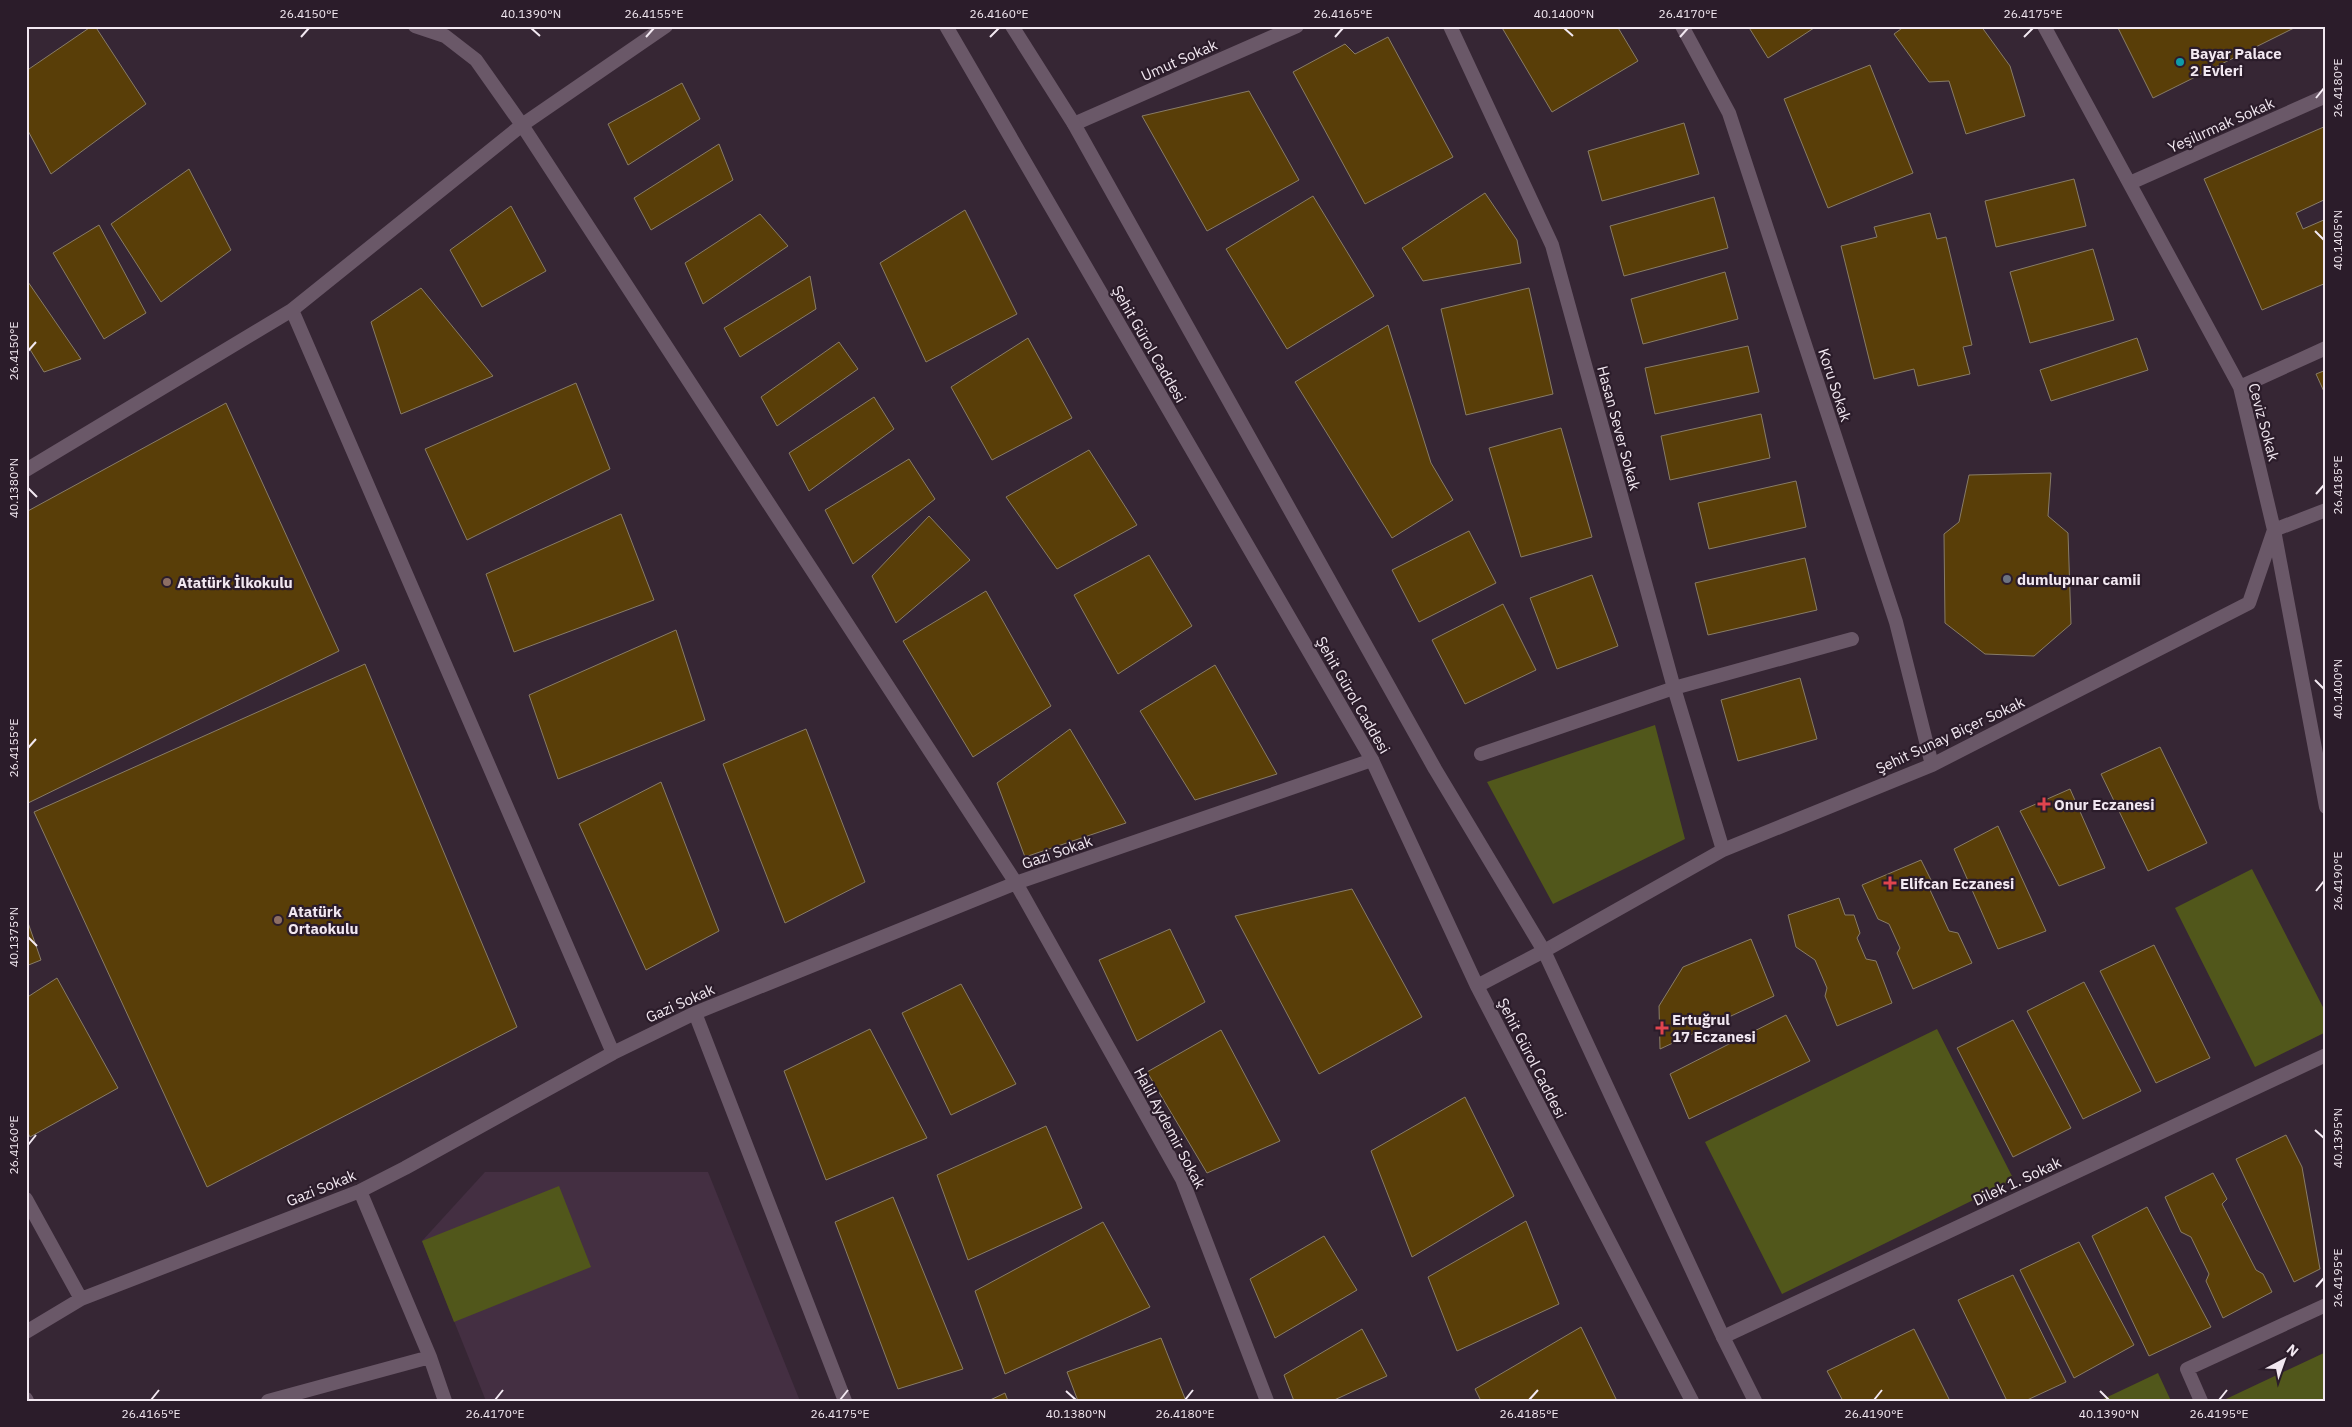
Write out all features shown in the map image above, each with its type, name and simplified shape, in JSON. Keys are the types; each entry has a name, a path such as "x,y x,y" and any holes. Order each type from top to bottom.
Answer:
{"street":[{"name":"Halil Aydemir Sokak","path":"415,26 445,36 476,60 522,126 1016,884 1182,1179 1267,1401"},
{"path":"26,470 292,310 522,126 666,26"},
{"name":"Şehit Gürol Caddesi","path":"946,26 1372,760 1477,986 1692,1401"},
{"path":"1012,26 1074,124 1435,769 1544,950 1722,1337 1755,1401"},
{"name":"Umut Sokak","path":"1074,124 1297,26"},
{"name":"Hasan Sever Sokak","path":"1450,26 1552,246 1674,688 1723,850"},
{"name":"Koru Sokak","path":"1682,26 1729,113 1896,622 1932,764"},
{"name":"Ceviz Sokak","path":"2044,26 2240,387 2274,530 2326,807"},
{"name":"Yeşilırmak Sokak","path":"2130,183 2326,96"},
{"path":"292,310 613,1053"},
{"path":"2240,387 2326,348"},
{"path":"2274,530 2326,510"},
{"name":"Şehit Sunay Biçer Sokak","path":"1477,986 1723,850 1932,764 2250,603 2274,530"},
{"path":"1481,754 1674,688 1852,639"},
{"name":"Gazi Sokak","path":"26,1332 81,1298 360,1191 406,1168 613,1053 695,1013 1016,884 1372,760"},
{"path":"695,1013 845,1401"},
{"name":"Dilek 1. Sokak","path":"1722,1337 2326,1055"},
{"path":"360,1191 430,1357 445,1401"},
{"path":"26,1199 81,1298"},
{"path":"2201,1401 2187,1369 2326,1305"},
{"path":"268,1401 430,1357"}],"shaded area":[{"path":"485,1172 708,1172 800,1401 486,1401 422,1241"}],"green space":[{"path":"1655,725 1685,839 1553,904 1487,782"},
{"path":"2252,869 2326,1013 2326,1032 2255,1067 2175,908"},
{"path":"1937,1029 2014,1180 1782,1294 1705,1142"},
{"path":"559,1186 591,1267 454,1322 422,1241"},
{"path":"2326,1352 2326,1401 2227,1401 2226,1399"},
{"path":"2158,1373 2171,1401 2099,1401"}],"building":[{"path":"92,26 95,26 146,104 51,174 26,127 26,71"},
{"path":"1501,26 1617,26 1638,61 1552,112"},
{"path":"1748,26 1817,26 1768,58"},
{"path":"1905,26 1981,26 2010,66 2025,116 1966,134 1949,81 1929,82 1894,34"},
{"name":"Bayar Palace 2 Evleri","path":"2117,26 2298,26 2153,98"},
{"path":"1388,37 1453,157 1365,204 1293,72 1345,44 1355,54"},
{"path":"1870,65 1913,173 1828,208 1784,99"},
{"path":"682,83 700,119 628,165 608,124"},
{"path":"1249,91 1299,180 1207,231 1142,116"},
{"path":"1684,123 1699,174 1602,201 1588,151"},
{"path":"2326,126 2326,199 2296,213 2303,229 2326,219 2326,283 2262,310 2204,179"},
{"path":"719,144 733,180 651,230 634,198"},
{"path":"189,169 231,250 161,302 111,224"},
{"path":"2074,179 2086,226 1996,247 1985,201"},
{"path":"1485,193 1517,240 1521,263 1423,281 1402,248"},
{"path":"1313,196 1374,296 1287,349 1226,249"},
{"path":"1714,197 1728,248 1624,276 1610,226"},
{"path":"511,206 546,271 482,307 450,250"},
{"path":"965,210 1017,314 926,362 880,263"},
{"path":"1930,213 1937,239 1946,237 1972,345 1963,347 1970,374 1918,386 1914,369 1874,379 1841,246 1877,237 1874,227"},
{"path":"760,214 788,246 703,304 685,263"},
{"path":"99,225 146,313 104,339 53,253"},
{"path":"2093,249 2114,320 2030,343 2010,272"},
{"path":"1725,272 1738,319 1643,344 1631,299"},
{"path":"810,276 816,309 740,357 724,328"},
{"path":"26,279 81,359 44,372 26,343"},
{"path":"421,288 493,376 401,414 371,322"},
{"path":"1529,288 1553,394 1466,415 1441,309"},
{"path":"1388,325 1431,463 1453,500 1392,538 1295,382"},
{"path":"1028,338 1072,418 992,460 951,387"},
{"path":"2137,338 2148,370 2051,401 2040,370"},
{"path":"839,342 858,369 777,426 761,397"},
{"path":"1748,346 1759,392 1655,414 1645,368"},
{"path":"2326,370 2326,396 2316,374"},
{"path":"576,383 610,469 467,540 425,449"},
{"path":"874,397 894,429 809,491 789,453"},
{"name":"Atatürk İlkokulu","path":"226,403 339,651 26,804 26,512"},
{"path":"1761,414 1770,458 1670,480 1661,436"},
{"path":"1561,428 1592,537 1521,557 1489,448"},
{"path":"1089,450 1137,525 1057,569 1006,497"},
{"path":"909,459 935,499 853,564 825,510"},
{"name":"dumlupınar camii","path":"2051,473 2048,516 2068,533 2071,624 2034,656 1985,654 1945,623 1944,534 1959,522 1969,475"},
{"path":"1796,481 1806,527 1709,549 1698,503"},
{"path":"621,514 654,600 514,652 486,574"},
{"path":"929,516 970,560 896,623 872,576"},
{"path":"1469,531 1496,583 1419,622 1392,570"},
{"path":"1149,555 1192,626 1118,674 1074,595"},
{"path":"1805,558 1817,610 1708,635 1695,583"},
{"path":"1592,575 1618,646 1557,669 1530,598"},
{"path":"986,591 1051,706 973,757 903,641"},
{"path":"1503,604 1536,670 1465,704 1432,640"},
{"path":"676,630 705,720 558,779 529,695"},
{"name":"Atatürk Ortaokulu","path":"365,664 517,1027 207,1187 34,812"},
{"path":"1215,665 1277,774 1195,800 1140,711"},
{"path":"1800,678 1817,739 1738,761 1721,700"},
{"path":"806,729 865,882 785,923 723,764"},
{"path":"1070,729 1126,823 1025,857 997,783"},
{"path":"2160,747 2207,843 2148,871 2101,774"},
{"path":"661,782 719,931 646,970 579,824"},
{"path":"2070,789 2105,868 2059,886 2020,811"},
{"path":"1998,826 2046,931 1998,949 1954,849"},
{"path":"1921,860 1934,886 1930,890 1949,931 1958,933 1972,963 1913,989 1897,953 1900,948 1889,924 1878,919 1862,885"},
{"path":"1352,889 1422,1017 1319,1074 1235,916"},
{"path":"1839,898 1845,915 1854,915 1860,933 1857,938 1866,959 1876,961 1892,1003 1837,1026 1825,996 1827,988 1815,960 1796,947 1788,915"},
{"path":"26,917 41,960 26,966"},
{"path":"1170,929 1205,1002 1137,1041 1099,960"},
{"path":"1751,939 1774,996 1660,1049 1659,1006 1683,967"},
{"path":"2154,945 2210,1058 2156,1083 2100,971"},
{"path":"57,978 118,1088 30,1137 26,1129 26,998"},
{"path":"2084,982 2141,1091 2083,1119 2027,1011"},
{"path":"961,984 1016,1084 951,1115 902,1013"},
{"path":"1786,1015 1810,1061 1689,1119 1670,1074"},
{"path":"2013,1020 2071,1128 2013,1157 1957,1048"},
{"path":"870,1029 927,1138 826,1180 784,1071"},
{"path":"1221,1030 1280,1141 1207,1173 1147,1072"},
{"path":"1465,1097 1514,1196 1412,1257 1371,1151"},
{"path":"1046,1126 1082,1208 968,1260 937,1175"},
{"path":"2286,1135 2302,1167 2320,1269 2294,1282 2236,1159"},
{"path":"2213,1173 2227,1199 2222,1204 2256,1270 2263,1274 2272,1292 2223,1318 2206,1281 2209,1274 2191,1237 2181,1232 2165,1197"},
{"path":"893,1197 963,1369 898,1389 835,1222"},
{"path":"2147,1207 2211,1327 2149,1356 2092,1236"},
{"path":"1526,1221 1559,1304 1457,1351 1428,1277"},
{"path":"1103,1222 1150,1307 1005,1374 975,1291"},
{"path":"1324,1236 1357,1290 1275,1338 1250,1279"},
{"path":"2079,1242 2134,1345 2074,1378 2020,1270"},
{"path":"2013,1275 2066,1382 2025,1401 2007,1401 1958,1300"},
{"path":"1581,1327 1617,1401 1481,1401 1475,1389"},
{"path":"1362,1329 1387,1376 1332,1401 1294,1401 1284,1375"},
{"path":"1914,1329 1950,1401 1843,1401 1827,1371"},
{"path":"1161,1338 1186,1401 1078,1401 1067,1372"},
{"path":"1005,1393 1008,1401 988,1401"}],"place":[{"name":"Bayar Palace 2 Evleri","path":"2180,62"},
{"name":"dumlupınar camii","path":"2007,579"},
{"name":"Atatürk İlkokulu","path":"167,582"},
{"name":"Onur Eczanesi","path":"2044,804"},
{"name":"Elifcan Eczanesi","path":"1890,883"},
{"name":"Atatürk Ortaokulu","path":"278,920"},
{"name":"Ertuğrul 17 Eczanesi","path":"1662,1028"}]}
